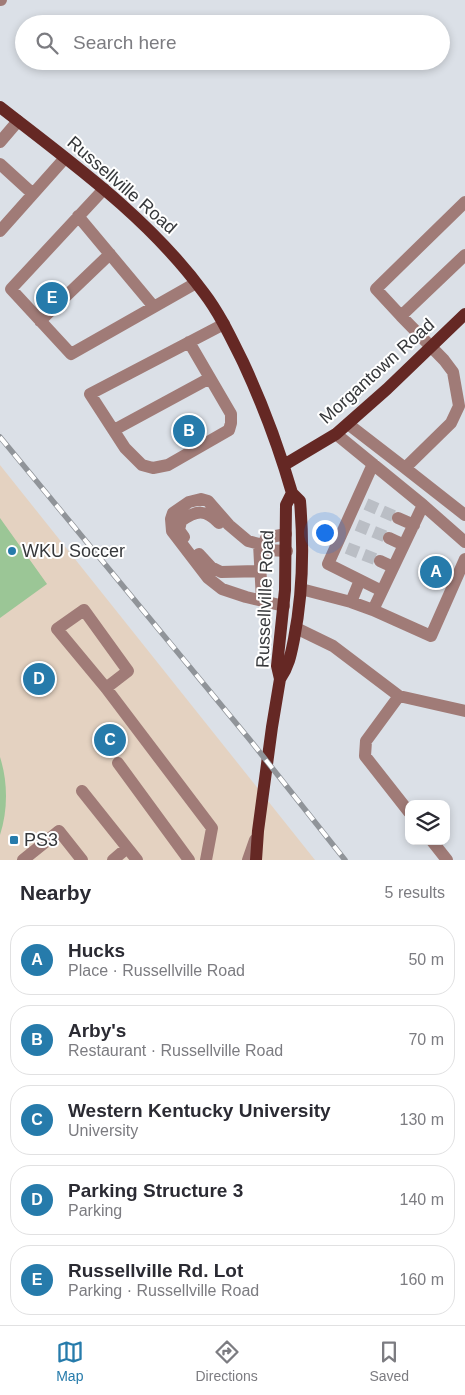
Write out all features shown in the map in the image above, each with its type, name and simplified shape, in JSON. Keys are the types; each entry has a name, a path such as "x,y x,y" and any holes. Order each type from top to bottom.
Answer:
{"main road":[{"name":"Russellville Road","path":"0,107 133,213 155,235 196,283 224,324 258,395 284,465 292,493 300,501 303,547 301,589 288,668 280,679"},
{"name":"Morgantown Road","path":"284,465 336,434 348,424 465,314"},
{"name":"Russellville Road","path":"256,860 258,831 280,679 277,666 284,606 287,551 286,505 292,493"}],"lane":[{"path":"0,142 18,121"},
{"path":"0,231 65,158"},
{"path":"0,164 33,194"},
{"path":"104,189 11,289 71,354 196,283"},
{"path":"405,468 451,423 459,406 453,372 444,360 376,289 465,202"},
{"path":"78,216 154,307"},
{"path":"40,321 110,254"},
{"path":"401,316 465,255"},
{"path":"189,342 231,414 232,423 229,430 168,465 153,468 142,465 125,448 90,394 189,342 224,324"},
{"path":"114,430 210,378"},
{"path":"348,424 465,515"},
{"path":"336,434 465,542"},
{"path":"373,464 362,502 342,546 328,564 382,591"},
{"path":"284,606 222,589 208,578 172,531 171,519 173,513 189,502 201,499 208,501 229,525 267,550 287,551"},
{"path":"372,610 423,505"},
{"path":"261,571 221,572 211,567 179,530 181,521 190,514 202,512 210,514 238,540 257,543 266,538 286,534"},
{"path":"398,518 414,525"},
{"path":"389,538 404,546"},
{"path":"257,543 261,571 262,600"},
{"path":"301,589 351,602 431,636 465,559"},
{"path":"380,561 393,567"},
{"path":"351,602 360,580"},
{"path":"106,688 128,671 84,610 57,629 106,688 212,828 206,860"},
{"path":"296,628 333,646 399,696 465,711"},
{"path":"399,696 366,741 365,756 405,807"},
{"path":"118,763 189,860"},
{"path":"82,792 137,860"},
{"path":"26,859 59,831 82,860"},
{"path":"248,860 258,831"},
{"path":"435,845 446,860"},
{"path":"113,860 127,848"}],"shaded area":[{"path":"0,465 315,860 0,860"}],"green space":[{"name":"WKU Soccer","path":"0,518 47,584 0,618"},
{"path":"0,757 6,786 6,806 0,835"}],"tunnel":[{"path":"366,504 398,518"},
{"path":"357,525 389,538"},
{"path":"347,548 380,561"}],"railway":[{"path":"0,437 250,740 345,860"}],"place":[{"name":"Russellville Rd. Lot","path":"52,298"},
{"name":"Arby's","path":"189,431"},
{"name":"WKU Soccer","path":"12,551"},
{"name":"Hucks","path":"436,572"},
{"name":"Parking Structure 3","path":"39,679"},
{"name":"Western Kentucky University","path":"110,740"},
{"name":"PS3","path":"14,840"}]}
